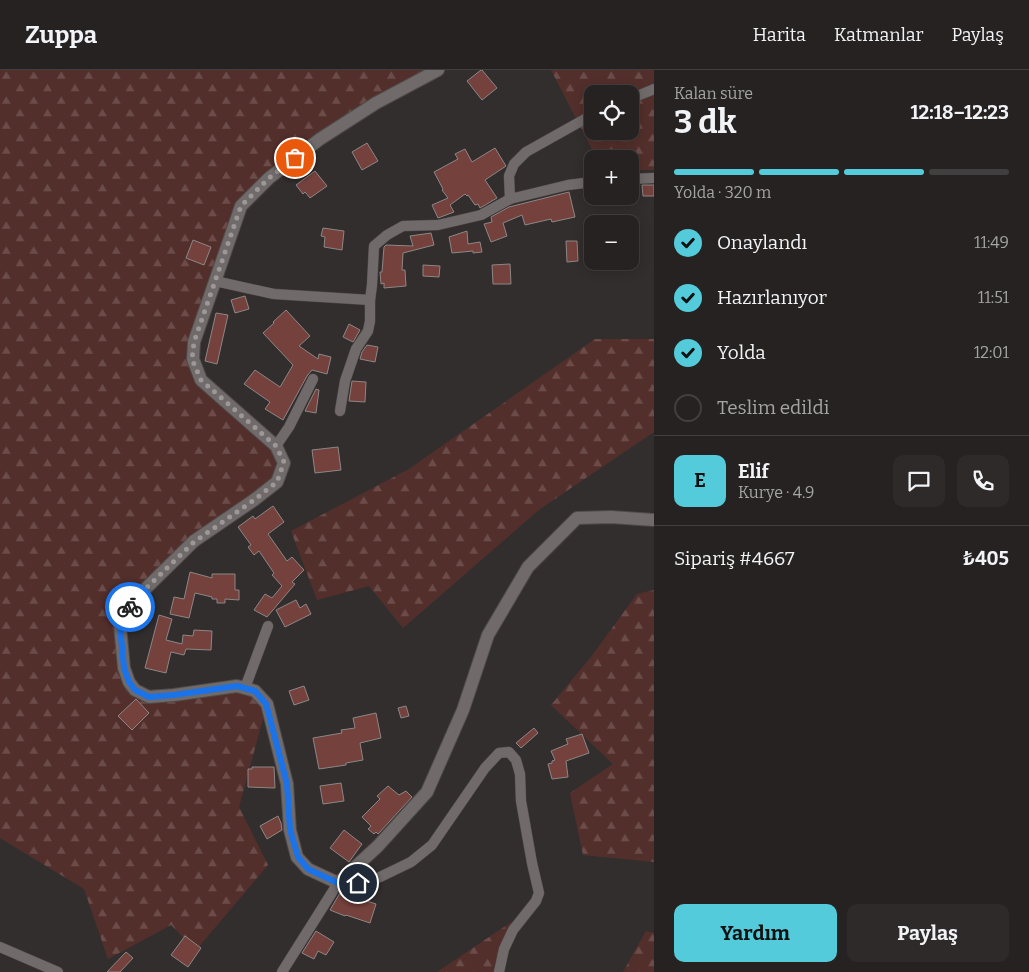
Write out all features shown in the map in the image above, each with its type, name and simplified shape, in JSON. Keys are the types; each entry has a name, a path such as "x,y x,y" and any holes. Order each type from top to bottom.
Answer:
{"street":[{"path":"438,70 376,103 320,139 269,178 241,206 194,342 192,359 201,380 276,446 284,462 277,482 194,542 134,600 120,626 124,668 129,682 135,690 149,697 237,686 255,691 266,704 287,784 290,830 298,857 308,869 338,883 358,883 380,877 411,862 432,846 485,768 499,753 509,752 516,760 520,774 522,801 539,893 536,901 513,930 504,949 499,972"},
{"path":"639,95 654,89"},
{"path":"510,199 509,176 514,164 526,152 584,119"},
{"path":"639,179 654,178"},
{"path":"340,411 345,381 356,349 368,331 374,246 387,235 403,226 438,225 481,215 510,199 584,183"},
{"path":"215,281 274,294 370,300"},
{"path":"276,446 289,427 313,379"},
{"path":"282,972 338,883 378,846 427,792 463,710 488,635 528,567 577,518 611,517 654,520"},
{"path":"245,688 268,626"},
{"path":"0,948 58,972"}],"green space":[{"path":"0,70 441,70 309,148 241,206 194,342 201,380 276,446 280,474 254,500 147,587 121,626 135,690 245,688 267,704 239,807 268,865 196,950 171,925 108,959 84,889 0,838"},
{"path":"551,70 654,70 654,170 639,170 639,150 592,150 587,140 639,140 639,85 584,85 584,134"},
{"path":"595,339 654,339 654,432 540,509 403,628 369,586 317,600 291,531 409,469"},
{"path":"654,590 654,862 583,855 570,793 613,764 551,705 591,657 637,594"},
{"path":"528,911 513,930 499,972 437,972"},
{"path":"646,931 654,933 654,972 623,972"}],"building":[{"path":"481,70 497,88 482,100 467,81"},
{"path":"367,143 378,161 362,170 352,152"},
{"path":"495,148 506,166 485,180 497,198 480,208 478,204 475,205 468,195 465,194 450,205 454,212 438,218 432,205 448,198 434,172 458,159 455,154 465,149 472,162"},
{"path":"315,171 327,186 310,198 305,192 303,194 296,185"},
{"path":"642,185 654,185 654,196 643,196"},
{"path":"569,192 575,217 552,222 551,219 525,225 522,215 503,223 507,236 491,242 484,224 492,222 491,217 509,207"},
{"path":"323,228 344,231 342,250 324,247 325,237 321,236"},
{"path":"467,231 468,244 480,242 482,252 452,253 449,237"},
{"path":"431,233 434,245 403,253 402,270 405,270 406,286 384,288 384,283 381,284 380,272 382,272 384,247 386,245 413,246 410,236"},
{"path":"193,240 211,247 204,265 186,258"},
{"path":"566,241 577,241 578,261 567,262"},
{"path":"510,264 511,284 493,284 492,265"},
{"path":"423,265 440,266 439,277 423,276"},
{"path":"245,296 249,309 235,313 231,300"},
{"path":"286,310 310,336 299,346 318,359 319,354 331,357 327,374 312,370 307,376 283,420 265,409 270,402 244,384 255,370 280,387 293,365 263,333"},
{"path":"216,313 228,315 217,364 205,361"},
{"path":"349,324 360,330 353,342 343,337"},
{"path":"367,345 378,347 375,362 360,359"},
{"path":"352,381 366,382 365,402 349,401"},
{"path":"316,389 319,390 316,413 305,411"},
{"path":"338,447 341,470 315,473 312,450"},
{"path":"273,506 284,522 268,534 287,561 292,557 304,570 292,582 295,584 267,617 254,610 265,594 272,598 282,586 272,575 274,573 259,551 254,555 248,547 251,545 238,527 253,516 255,519"},
{"path":"190,572 212,578 212,574 235,574 235,590 239,590 239,600 225,599 225,603 217,603 217,599 195,593 189,618 170,614 174,597 184,599"},
{"path":"296,600 300,608 306,604 311,614 285,627 276,610"},
{"path":"159,615 172,619 166,640 182,644 183,635 193,636 194,630 212,631 211,650 186,649 184,655 171,652 166,673 145,668"},
{"path":"304,686 309,700 294,705 289,691"},
{"path":"136,699 149,713 132,730 118,716"},
{"path":"406,706 409,716 401,718 398,708"},
{"path":"376,713 381,738 360,743 363,760 319,769 313,738 342,733 341,730 355,728 353,718"},
{"path":"534,728 538,733 521,748 516,743"},
{"path":"582,734 589,753 566,761 568,777 552,779 548,764 555,760 551,751 568,744 566,739"},
{"path":"252,767 274,767 275,788 248,787 248,769 252,769"},
{"path":"341,783 344,801 323,804 320,786"},
{"path":"388,786 399,795 406,791 412,797 378,834 376,832 374,834 368,829 371,826 362,817 380,799 377,796"},
{"path":"278,816 282,830 267,839 260,826"},
{"path":"344,830 362,844 349,862 330,848"},
{"path":"340,893 376,904 370,923 330,910"},
{"path":"316,931 334,942 326,955 318,951 314,959 302,953"},
{"path":"185,936 201,948 188,967 171,955"},
{"path":"126,952 133,958 120,972 107,972"}],"way so far":[{"path":"130,607 134,600 194,542 277,482 284,462 276,446 201,380 192,359 194,342 241,206 269,178 295,158"}],"route":[{"path":"130,607 120,626 124,668 129,682 135,690 149,697 237,686 255,691 266,704 287,784 290,830 298,857 308,869 338,883 358,883"}]}
